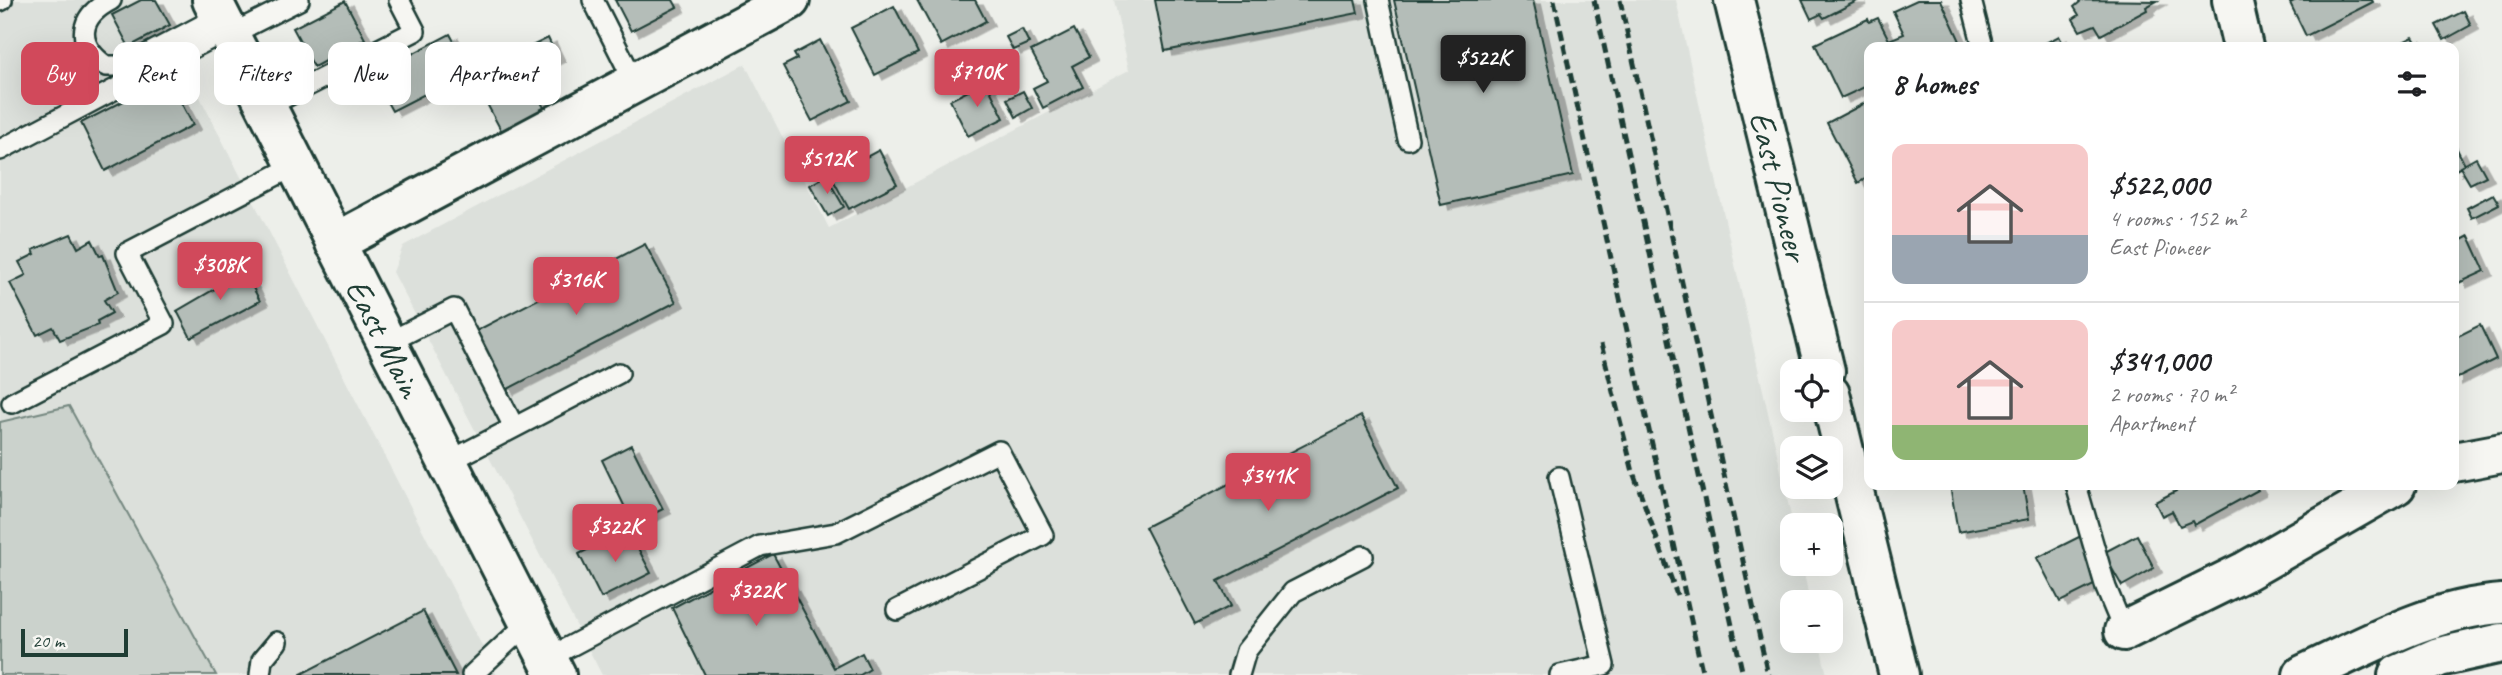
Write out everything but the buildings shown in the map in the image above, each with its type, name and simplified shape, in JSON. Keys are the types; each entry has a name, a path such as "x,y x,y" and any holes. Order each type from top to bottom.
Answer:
{"main road":[{"path":"335,243 790,0"},
{"name":"East Pioneer","path":"1734,0 1822,359"},
{"path":"2232,0 2242,42"},
{"name":"East Main","path":"222,21 552,667"},
{"path":"1837,422 1899,675"},
{"path":"2459,461 2502,453"},
{"path":"2124,631 2246,571 2343,498 2376,490"},
{"path":"2303,675 2415,622 2470,607 2502,604"},
{"path":"2398,675 2439,657 2502,643"}],"lane":[{"path":"111,0 90,13 84,30 91,51 106,66 125,66 222,21 299,0"},
{"path":"266,107 415,30 398,0"},
{"path":"593,0 635,83"},
{"path":"1378,0 1408,139"},
{"path":"1971,0 1982,42"},
{"path":"0,150 222,21"},
{"path":"12,403 164,324 127,253 296,165"},
{"path":"387,343 454,309 514,427"},
{"path":"448,462 619,373"},
{"path":"552,667 760,546 836,533 999,451 1043,536 897,610"},
{"path":"1559,477 1604,665 1560,675"},
{"path":"2077,490 2106,588 2124,631"},
{"path":"1239,675 1246,651 1293,592 1363,556"},
{"path":"472,675 529,622"},
{"path":"260,675 262,660 277,642"}],"shaded area":[{"path":"0,0 150,0 172,42 113,42 113,105 200,105 200,97 497,675 216,675 69,407 0,422"},
{"path":"1114,0 1676,0 1780,467 1780,499 1787,499 1790,513 1780,513 1780,576 1805,576 1807,590 1780,590 1780,653 1822,653 1827,675 602,675 393,272 403,246 745,64 829,228 1129,70"},
{"path":"69,406 216,675 0,675 0,422"}],"railway":[{"path":"1554,0 1703,675"},
{"path":"1594,0 1743,675"},
{"path":"1620,0 1768,675"},
{"path":"1601,344 1633,472 1677,595"}]}
